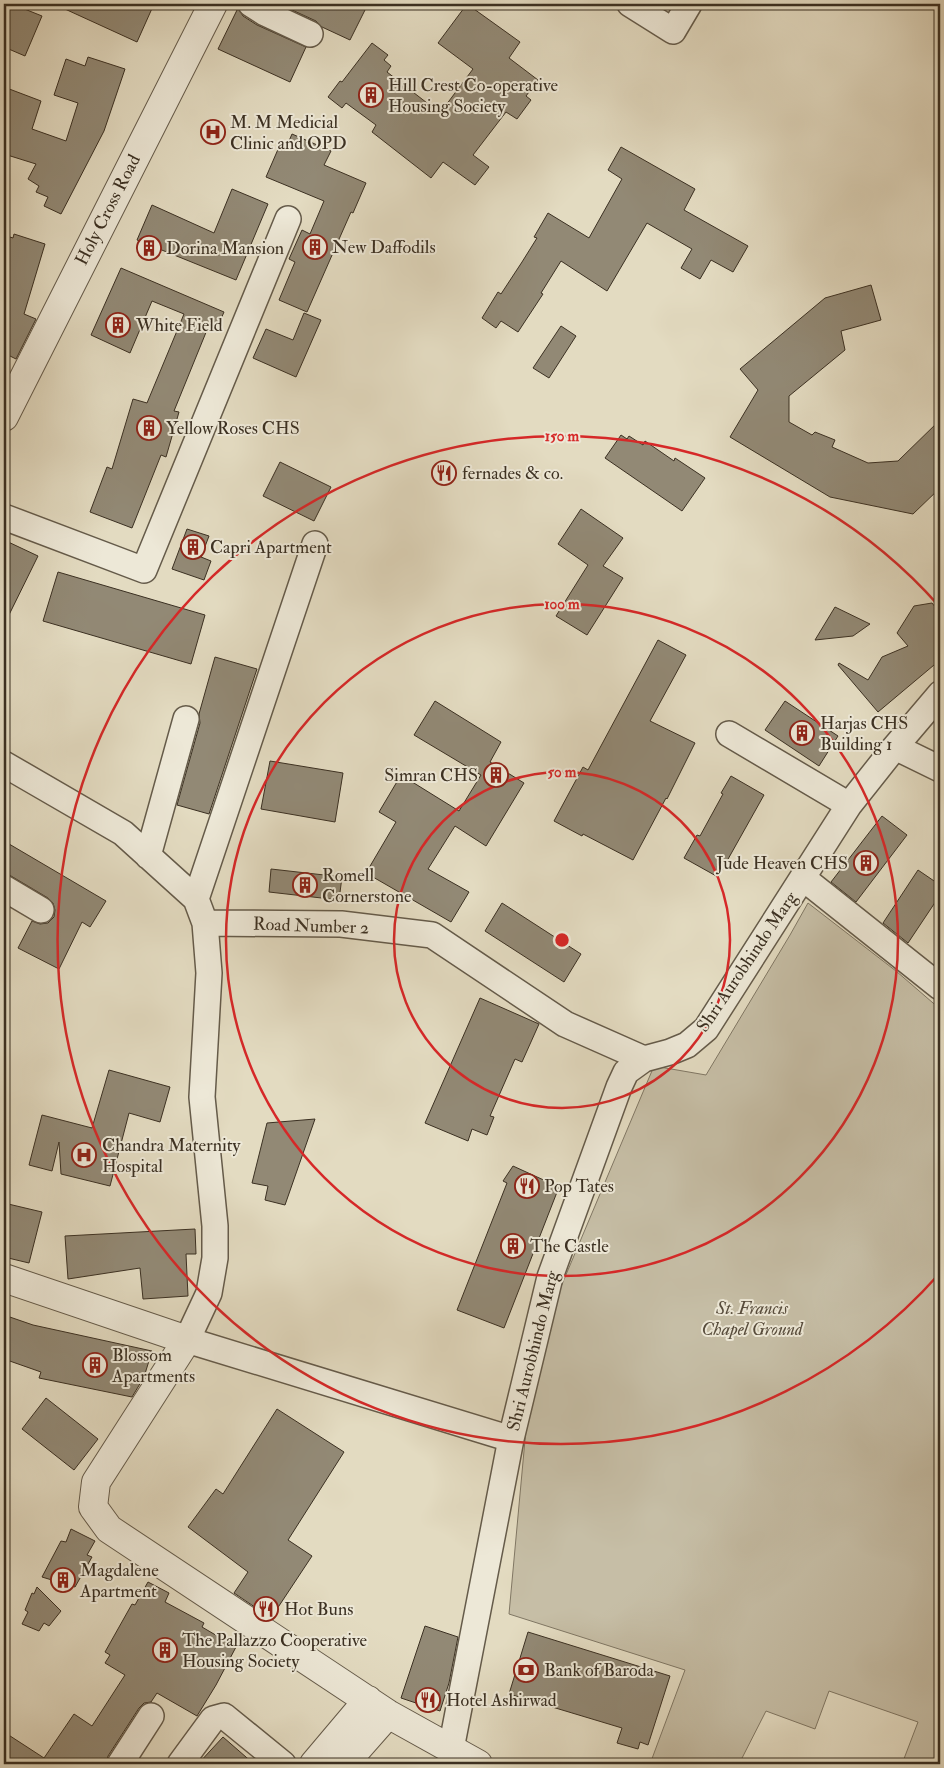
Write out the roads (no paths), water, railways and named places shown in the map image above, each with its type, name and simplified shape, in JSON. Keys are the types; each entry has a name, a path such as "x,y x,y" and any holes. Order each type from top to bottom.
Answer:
{"street":[{"name":"Holy Cross Road","path":"4,417 213,4"},
{"path":"251,4 265,13 310,34"},
{"path":"630,4 673,31 689,4"},
{"path":"4,517 144,570 288,218"},
{"path":"196,898 315,544"},
{"name":"Shri Aurobhindo Marg","path":"451,1749 512,1439 550,1277 619,1087 626,1072 644,1059 687,1045 706,1029 850,805 895,747 940,694"},
{"path":"148,856 186,719"},
{"path":"730,734 850,805"},
{"path":"895,747 940,769"},
{"path":"4,764 123,833 196,898 205,923 209,973 202,1097 215,1226 215,1258 210,1293 187,1340 96,1482 93,1507 109,1529 378,1707 478,1764"},
{"path":"803,878 940,987"},
{"path":"4,888 40,910"},
{"name":"Road Number 2","path":"205,923 340,924 432,935 565,1024 644,1059"},
{"path":"4,1278 187,1340 512,1439"},
{"path":"314,1764 378,1707"},
{"path":"344,1764 378,1707"},
{"path":"120,1764 151,1716"},
{"path":"180,1764 213,1720 224,1716 283,1764"}],"place":[{"name":"Hill Crest Co-operative Housing Society","path":"371,95"},
{"name":"M. M Medicial Clinic and OPD","path":"213,132"},
{"name":"New Daffodils","path":"315,247"},
{"name":"Dorina Mansion","path":"149,248"},
{"name":"White Field","path":"118,325"},
{"name":"Yellow Roses CHS","path":"149,428"},
{"name":"fernades & co.","path":"444,473"},
{"name":"Capri Apartment","path":"193,547"},
{"name":"Harjas CHS Building 1","path":"802,733"},
{"name":"Simran CHS","path":"496,775"},
{"name":"Jude Heaven CHS","path":"866,863"},
{"name":"Romell Cornerstone","path":"305,885"},
{"name":"Chandra Maternity Hospital","path":"84,1155"},
{"name":"Pop Tates","path":"527,1186"},
{"name":"The Castle","path":"513,1246"},
{"name":"Blossom Apartments","path":"95,1365"},
{"name":"Magdalene Apartment","path":"63,1580"},
{"name":"Hot Buns","path":"266,1609"},
{"name":"The Pallazzo Cooperative Housing Society","path":"165,1650"},
{"name":"Bank of Baroda","path":"526,1670"},
{"name":"Hotel Ashirwad","path":"428,1700"}],"park label":[{"name":"St. Francis Chapel Ground","path":"752,1318"}]}
